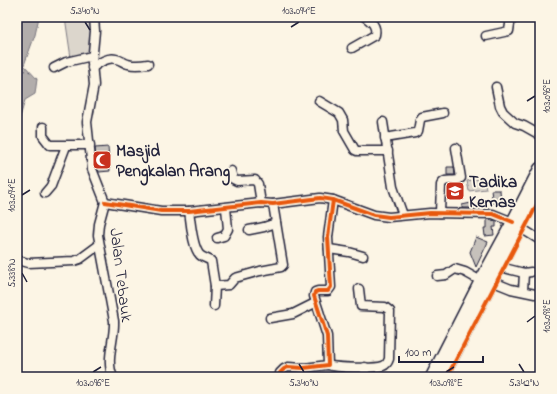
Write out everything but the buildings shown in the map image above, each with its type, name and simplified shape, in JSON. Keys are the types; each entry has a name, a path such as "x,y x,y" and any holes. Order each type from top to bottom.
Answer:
{"highway":[{"path":"432,377 480,281 513,222 540,168"},
{"path":"442,377 540,188"}],"street":[{"path":"94,17 95,31 92,56 94,85 87,122 92,168 105,202 161,211 189,211 261,203 273,204 320,198 333,200 374,215 389,217 440,213 493,214 513,222"},
{"path":"352,48 375,35 373,23 365,17"},
{"path":"486,36 509,31 511,17"},
{"path":"54,68 66,62 92,56"},
{"path":"92,68 104,60 110,59 116,59 134,65 148,64"},
{"path":"496,87 503,112 512,121 540,135"},
{"path":"319,101 339,113 343,120 344,131 355,150 388,151"},
{"path":"385,138 415,133 418,131 422,117 443,113"},
{"path":"383,122 393,187 403,215"},
{"path":"43,126 43,136 50,145 90,145"},
{"path":"45,193 52,186 66,146"},
{"path":"440,213 441,185 445,180 457,181 461,178 456,148"},
{"path":"231,171 233,179 237,181 255,180 258,184 261,203"},
{"path":"447,377 540,199"},
{"path":"328,365 327,336 315,303 314,296 315,292 328,290 331,287 328,237 333,200"},
{"name":"Jalan Tebauk","path":"105,202 99,224 98,235 114,321 110,358 110,369 113,377"},
{"path":"215,286 229,285 235,278 281,267 283,265 273,204"},
{"path":"217,238 224,236 228,229 226,208"},
{"path":"189,211 193,238 198,253 210,261 215,286 214,306"},
{"path":"249,230 276,223"},
{"path":"524,230 540,240"},
{"path":"17,260 28,263 74,261 80,259 99,245"},
{"path":"329,249 363,256"},
{"path":"504,268 528,272 523,291"},
{"path":"437,276 446,275 455,269 465,272 480,281"},
{"path":"496,283 511,289 535,294"},
{"path":"280,377 280,372 288,368 328,365 337,367 383,366 389,359 390,311 384,306 361,306 359,289"},
{"path":"270,318 292,314 315,303"},
{"path":"365,367 365,377"}],"path":[{"path":"17,70 31,72"}],"shaded area":[{"path":"17,17 39,17 35,35 24,65 37,79 35,94 25,100 17,128"},
{"path":"65,17 92,17 94,29 89,55 71,58"},
{"path":"484,178 486,189 469,191 467,181"}],"cycle path":[{"path":"105,202 161,211 189,211 261,203 273,204 320,198 333,200 374,215 389,217 430,213 493,214 513,222"},
{"path":"447,377 540,199"},
{"path":"280,377 280,373 288,367 304,368 328,365 327,336 314,296 315,292 328,291 331,287 328,237 333,200"}],"place":[{"name":"Masjid Pengkalan Arang","path":"102,160"},
{"name":"Tadika Kemas","path":"455,191"}]}
